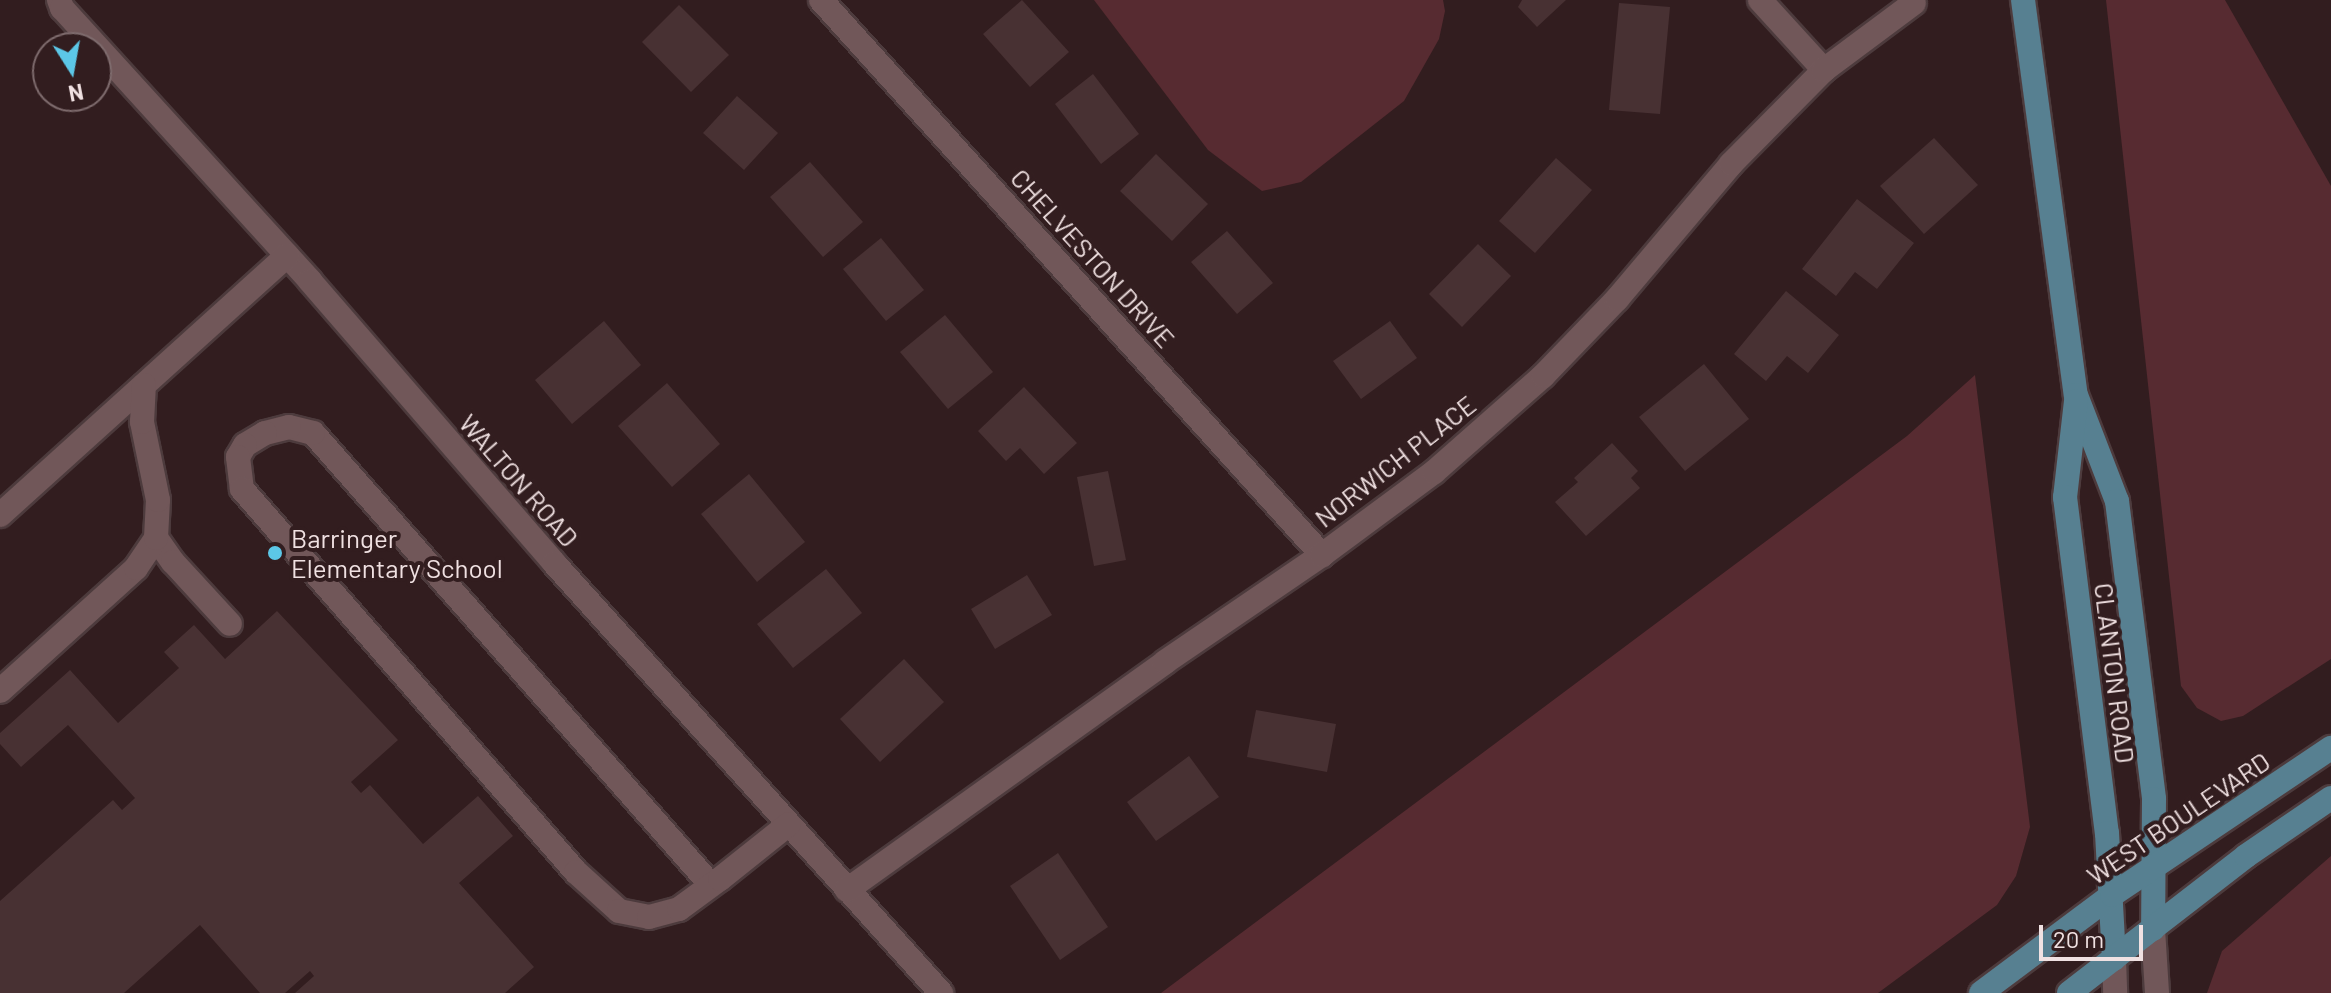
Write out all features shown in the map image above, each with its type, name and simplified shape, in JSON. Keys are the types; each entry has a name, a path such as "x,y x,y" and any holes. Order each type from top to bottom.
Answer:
{"main road":[{"name":"CLANTON ROAD","path":"2023,0 2076,395 2117,501 2154,799 2153,929"},
{"name":"CLANTON ROAD","path":"2076,395 2065,497 2107,833 2114,959"},
{"name":"WEST BOULEVARD","path":"1981,993 2112,895 2331,748"},
{"path":"2069,993 2246,856 2331,798"}],"street":[{"name":"WALTON ROAD","path":"59,0 62,8 287,256 554,563 941,993"},
{"name":"CHELVESTON DRIVE","path":"821,0 1322,555"},
{"path":"1760,0 1824,70"},
{"name":"NORWICH PLACE","path":"847,890 1165,662 1322,555 1434,472 1543,376 1617,299 1731,164 1824,70 1914,3"},
{"path":"0,515 287,256"},
{"path":"0,691 136,568 156,538 158,500 142,422 144,385"},
{"path":"711,885 313,433 289,427 265,433 245,445 238,457 242,489 576,872 619,911 649,917 679,909 711,885 789,824"},
{"path":"156,538 173,562 230,624"},
{"path":"2153,929 2157,993"},
{"path":"2114,959 2115,993"}],"shaded area":[{"path":"1094,0 1443,0 1445,11 1439,39 1404,101 1301,182 1262,191 1208,150"},
{"path":"2106,0 2225,0 2331,186 2331,659 2243,716 2221,721 2197,708 2181,686"},
{"path":"1975,375 2030,827 2016,876 1997,905 1878,993 1161,993 1907,436"},
{"path":"2331,856 2331,993 2207,993 2222,951"}],"building":[{"path":"1022,0 1069,52 1030,87 983,34"},
{"path":"1522,0 1566,0 1537,27 1518,7"},
{"path":"1619,3 1670,7 1660,114 1609,110"},
{"path":"679,5 729,55 691,92 642,42"},
{"path":"1093,74 1139,134 1101,164 1055,104"},
{"path":"737,96 778,133 744,170 703,133"},
{"path":"1934,138 1978,185 1924,234 1880,186"},
{"path":"1156,154 1208,204 1172,241 1120,191"},
{"path":"1556,158 1592,190 1535,253 1499,221"},
{"path":"810,162 863,222 823,257 770,197"},
{"path":"1857,199 1914,243 1877,289 1855,272 1836,296 1802,269"},
{"path":"1227,231 1273,283 1237,314 1191,262"},
{"path":"881,238 924,290 886,321 843,269"},
{"path":"1478,244 1511,276 1462,327 1429,294"},
{"path":"1786,291 1839,335 1808,373 1787,356 1766,381 1734,354"},
{"path":"945,315 993,372 948,409 900,352"},
{"path":"604,321 641,365 572,424 535,380"},
{"path":"1390,321 1417,358 1361,399 1333,361"},
{"path":"1704,364 1749,419 1685,471 1639,417"},
{"path":"667,383 720,444 672,487 618,426"},
{"path":"1024,387 1077,443 1044,474 1020,448 1006,461 978,431"},
{"path":"1612,443 1638,471 1631,478 1640,488 1586,536 1555,502 1578,482 1574,478"},
{"path":"1108,471 1126,560 1094,566 1077,477"},
{"path":"749,474 805,542 757,582 701,514"},
{"path":"826,569 862,613 793,668 757,624"},
{"path":"1027,575 1052,615 995,649 971,609"},
{"path":"277,611 398,740 351,782 361,793 370,785 423,844 478,796 513,836 459,883 534,967 505,993 295,993 314,976 310,971 285,993 260,993 200,925 124,993 0,993 0,901 113,800 122,810 135,798 68,725 21,767 0,744 0,733 70,670 118,723 179,668 164,652 194,625 225,659"},
{"path":"904,659 944,702 880,762 840,719"},
{"path":"1256,710 1336,724 1327,772 1247,757"},
{"path":"1189,756 1219,797 1156,841 1127,802"},
{"path":"1058,853 1108,927 1060,960 1010,886"}],"place":[{"name":"Barringer Elementary School","path":"275,553"}]}
